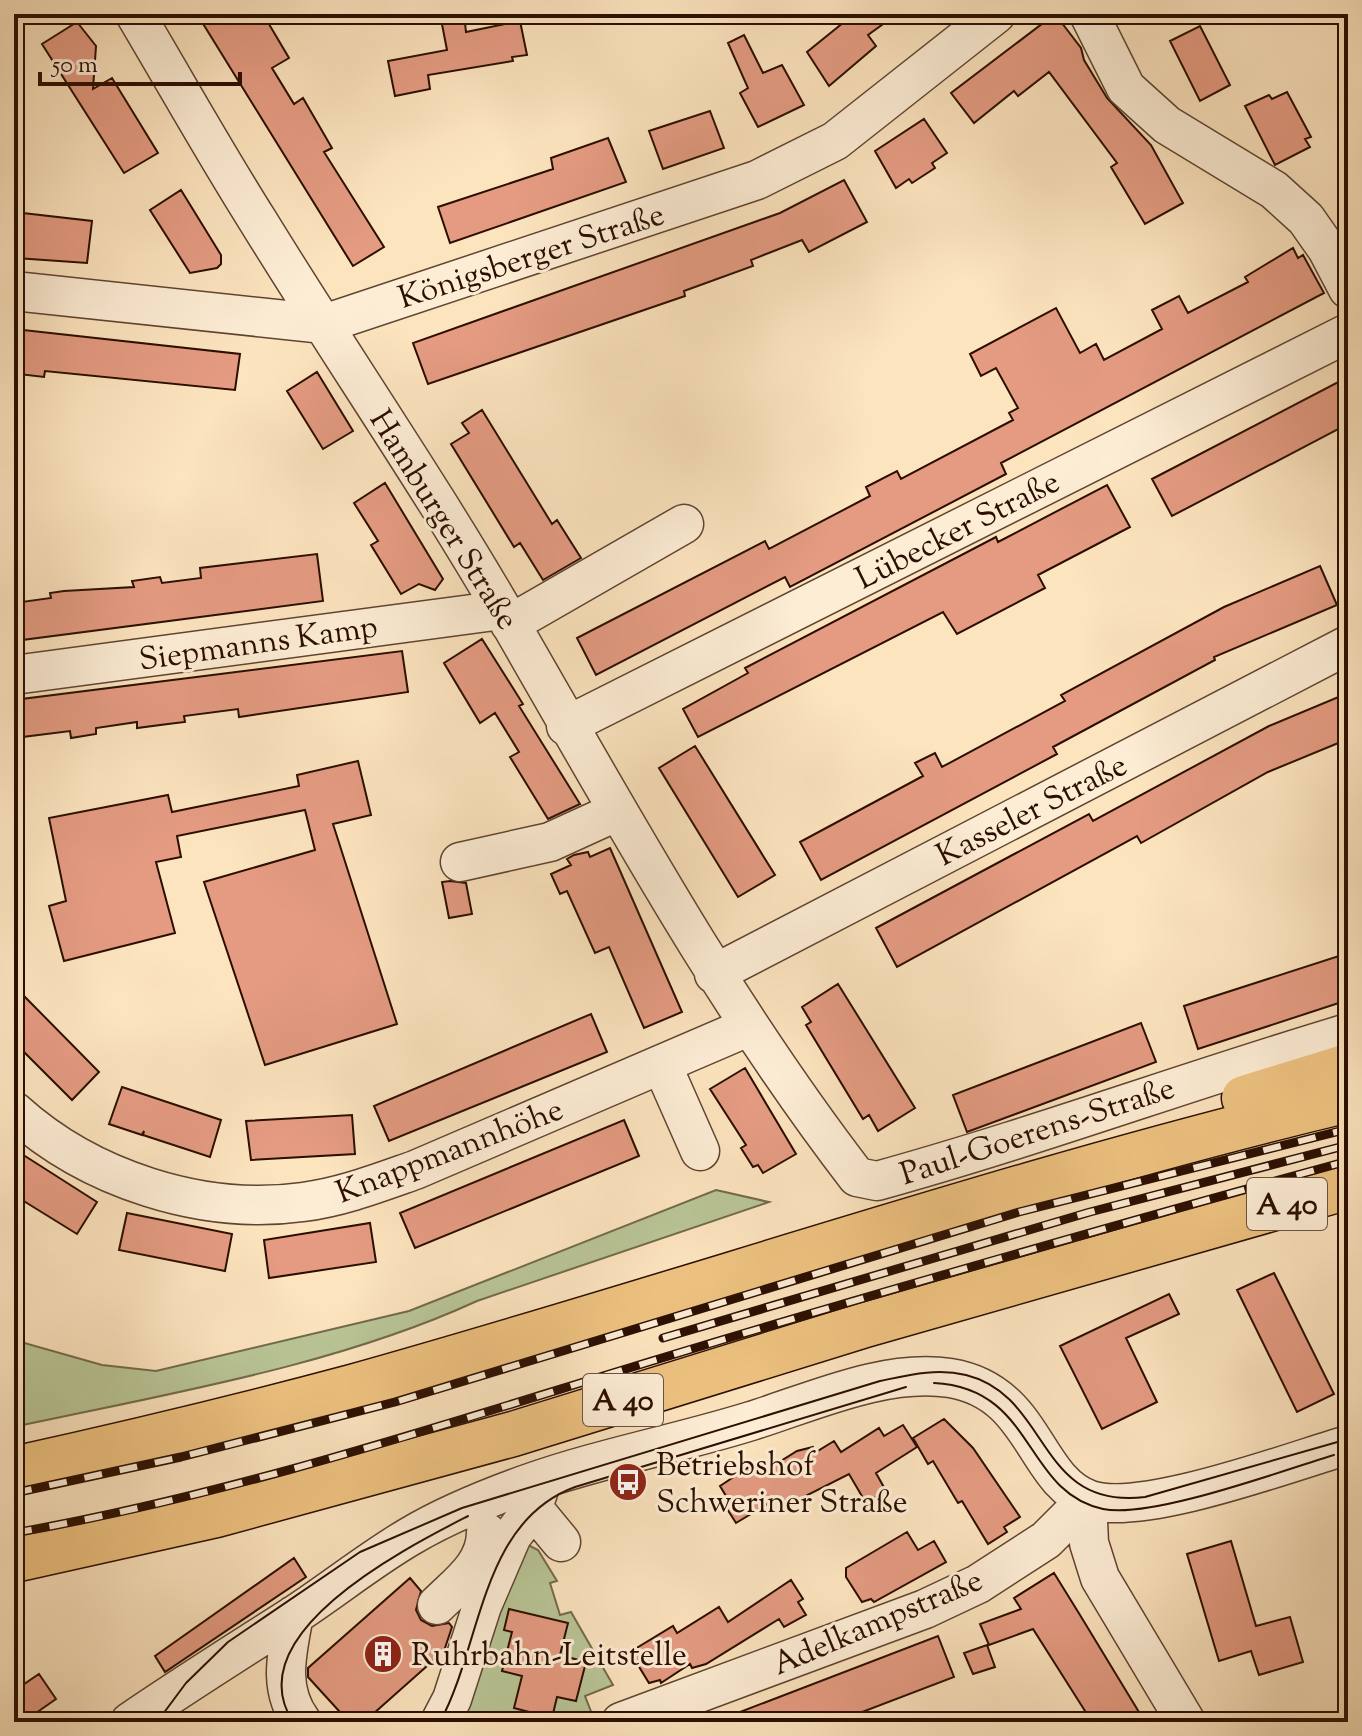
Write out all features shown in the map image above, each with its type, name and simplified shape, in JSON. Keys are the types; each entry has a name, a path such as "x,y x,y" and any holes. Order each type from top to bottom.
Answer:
{"highway":[{"path":"1023,1186 1204,1110 1348,1066"},
{"path":"14,1469 189,1430 353,1386 1023,1186 1348,1100"},
{"name":"A 40","path":"14,1560 216,1515 424,1459 865,1325 1348,1187"},
{"path":"1227,1222 1348,1208"}],"street":[{"name":"Hamburger Straße","path":"135,14 257,221 506,617 566,726 748,1027"},
{"name":"Königsberger Straße","path":"14,291 324,324 757,180 835,141 996,14"},
{"path":"1089,14 1126,88 1167,125 1274,190 1306,219 1327,249 1348,289"},
{"name":"Lübecker Straße","path":"566,726 1348,333"},
{"path":"506,617 684,524"},
{"name":"Siepmanns Kamp","path":"14,675 506,617"},
{"name":"Kasseler Straße","path":"714,974 1348,645"},
{"path":"460,862 550,842 618,811"},
{"name":"Paul-Goerens-Straße","path":"748,1027 857,1177 877,1181 993,1149 1233,1068 1348,1033"},
{"name":"Knappmannhöhe","path":"14,1111 69,1151 114,1174 171,1193 269,1205 305,1202 362,1189 748,1027"},
{"path":"662,1065 700,1151"},
{"path":"130,1722 410,1536 486,1501 538,1494 692,1439 880,1381 948,1378 988,1391 1020,1419 1058,1476 1087,1499 1106,1503 1147,1502 1348,1445"},
{"path":"538,1494 561,1542"},
{"path":"440,1722 452,1699 482,1606 506,1550 538,1494"},
{"path":"1087,1499 1089,1543 1100,1578 1186,1722"},
{"name":"Adelkampstraße","path":"621,1722 925,1609 978,1584 1046,1540 1087,1499"},
{"path":"437,1605 479,1563 486,1546 486,1501"},
{"path":"294,1615 285,1665 287,1693 302,1722"}],"green space":[{"path":"716,1190 769,1202 309,1361 14,1427 14,1340 102,1365 156,1371 409,1311"},
{"path":"526,1544 538,1550 557,1581 550,1583 560,1615 571,1612 613,1685 585,1696 592,1714 588,1722 462,1722 483,1633"}],"building":[{"path":"197,14 263,14 289,58 272,68 294,104 303,98 332,148 324,152 384,247 353,266"},
{"path":"440,14 464,14 466,32 520,21 527,55 512,57 513,61 428,75 430,89 395,96 388,61 447,50"},
{"path":"854,14 897,14 868,35 876,46 829,86 807,52"},
{"path":"1055,14 1081,48 1084,60 1107,98 1151,145 1183,203 1145,224 1111,167 1117,163 1049,72 1018,96 1014,91 974,123 951,93"},
{"path":"77,22 96,46 93,89 112,78 158,153 124,173 42,44"},
{"path":"1200,26 1230,85 1200,101 1170,41"},
{"path":"744,35 763,73 782,65 804,105 758,127 740,93 748,88 728,43"},
{"path":"1287,92 1311,137 1305,139 1310,147 1275,165 1245,106 1269,95 1272,99"},
{"path":"710,111 724,148 663,169 649,131"},
{"path":"924,119 947,153 932,163 935,168 912,183 909,179 896,188 875,151"},
{"path":"608,138 626,182 450,243 438,207 553,169 551,158"},
{"path":"844,180 867,222 809,252 802,240 751,260 753,266 684,291 685,296 428,384 413,343 780,213"},
{"path":"181,190 221,255 221,264 217,268 190,273 150,210"},
{"path":"14,212 92,221 87,263 16,258"},
{"path":"1293,248 1298,258 1303,255 1324,293 1001,463 1006,474 790,587 785,577 596,675 577,638 765,541 769,549 870,496 866,487 897,471 901,479 1013,420 1009,413 1018,408 996,368 981,376 970,354 1056,308 1080,353 1096,344 1104,360 1162,329 1152,310 1179,296 1188,313 1248,282 1245,277"},
{"path":"14,329 240,354 235,390 45,371 44,377 18,374 19,368 14,368"},
{"path":"317,372 353,431 323,449 287,391"},
{"path":"1348,377 1348,424 1172,516 1152,479"},
{"path":"482,410 552,524 557,520 581,558 543,580 520,543 514,547 451,444 469,433 462,423"},
{"path":"385,483 443,579 435,590 419,584 401,594 371,545 378,541 354,503"},
{"path":"1107,485 1130,527 1038,575 1045,588 957,634 943,612 698,737 683,709 748,673 745,668 996,537 998,542"},
{"path":"317,554 323,601 14,641 14,603 51,598 50,593 64,591 134,587 132,581 160,577 162,583 201,578 200,568"},
{"path":"1320,566 1337,605 1214,657 1215,660 1053,747 1057,754 821,880 800,842 923,776 915,763 935,753 942,767 1065,701 1061,695 1224,607"},
{"path":"482,639 523,704 519,706 580,804 548,819 510,757 519,752 495,713 480,723 444,663"},
{"path":"402,651 408,692 239,717 238,709 184,716 185,722 137,728 137,722 96,728 96,734 71,738 70,731 14,738 14,700"},
{"path":"1348,693 1348,739 1268,772 1141,843 1137,836 897,967 876,928 1089,814 1093,821 1269,726"},
{"path":"695,746 775,875 738,897 659,768"},
{"path":"358,761 371,815 333,824 397,1024 265,1065 204,882 315,850 305,810 177,836 181,857 156,862 175,933 64,961 49,906 66,901 49,818 168,795 172,812 299,786 297,775"},
{"path":"610,848 682,1012 644,1028 609,947 595,953 567,891 560,894 551,874 571,865 567,859 574,855 588,852 590,857"},
{"path":"442,882 466,883 472,914 449,918"},
{"path":"1342,955 1348,972 1348,1000 1198,1049 1184,1006"},
{"path":"838,984 915,1108 878,1131 869,1115 863,1119 806,1025 811,1022 802,1007"},
{"path":"24,996 99,1072 72,1100 14,1042 14,1007"},
{"path":"591,1014 607,1052 389,1141 374,1106"},
{"path":"1141,1023 1156,1062 967,1132 953,1095"},
{"path":"745,1068 796,1154 763,1173 758,1165 753,1167 741,1148 746,1145 710,1089"},
{"path":"122,1087 221,1120 210,1157 143,1135 144,1131 142,1135 109,1124"},
{"path":"352,1115 355,1154 251,1160 246,1121"},
{"path":"624,1120 639,1156 415,1248 400,1213"},
{"path":"14,1149 97,1202 77,1234 14,1195"},
{"path":"127,1213 232,1234 225,1271 119,1250"},
{"path":"370,1223 376,1262 269,1278 264,1240"},
{"path":"1274,1273 1334,1394 1297,1412 1237,1290"},
{"path":"1169,1294 1179,1314 1126,1338 1157,1402 1102,1429 1060,1346"},
{"path":"944,1419 973,1448 1020,1517 1004,1527 1007,1532 988,1544 962,1501 958,1503 933,1461 928,1464 913,1438"},
{"path":"903,1425 917,1447 876,1473 886,1491 866,1503 849,1474 784,1507 779,1497 736,1523 724,1504 729,1501 720,1486 749,1467 764,1463 768,1469 797,1451 813,1447 816,1452 834,1441 841,1452 879,1428 884,1436"},
{"path":"907,1532 918,1550 934,1541 946,1562 874,1602 871,1599 862,1602 846,1577 846,1568"},
{"path":"1231,1541 1256,1626 1290,1617 1303,1662 1259,1675 1251,1651 1219,1661 1187,1554"},
{"path":"294,1558 306,1577 165,1672 155,1656"},
{"path":"1054,1573 1145,1722 1092,1722 1033,1629 989,1645 980,1624 1021,1609 1014,1598"},
{"name":"Ruhrbahn-Leitstelle","path":"410,1578 421,1591 416,1610 421,1620 432,1626 449,1623 452,1627 444,1651 364,1722 349,1722 308,1677 308,1668"},
{"path":"791,1580 803,1599 798,1602 806,1615 784,1627 779,1619 706,1664 692,1668 690,1664 661,1683 660,1680 649,1683 630,1652 673,1626 677,1633 719,1607 728,1622"},
{"path":"509,1609 568,1623 560,1655 586,1662 576,1701 557,1697 552,1718 514,1708 522,1676 502,1671 512,1632 504,1630"},
{"path":"938,1636 954,1677 836,1722 714,1722"},
{"path":"987,1645 995,1667 973,1674 964,1653"},
{"path":"39,1674 56,1699 23,1722 14,1722 14,1691"}],"tram line":[{"path":"157,1722 186,1683 228,1642 360,1552 462,1508 880,1381 944,1372 966,1375 994,1387 1014,1405 1063,1470 1083,1486 1110,1496 1145,1497 1348,1439"},
{"path":"934,1383 967,1389 992,1402 1011,1421 1057,1483 1077,1499 1103,1509 1125,1510 1183,1501 1334,1455"},
{"path":"440,1722 502,1556 520,1528 544,1504 575,1487 906,1387"},
{"path":"293,1722 282,1689 288,1657 308,1626 337,1597 371,1571 468,1516"}],"railway":[{"path":"14,1493 181,1457 395,1402 1019,1212 1348,1129"},
{"path":"663,1338 1090,1212 1348,1145"},
{"path":"14,1533 176,1499 336,1457 912,1284 1348,1161"}],"place":[{"name":"Betriebshof Schweriner Straße","path":"628,1482"},
{"name":"Ruhrbahn-Leitstelle","path":"383,1654"}]}
